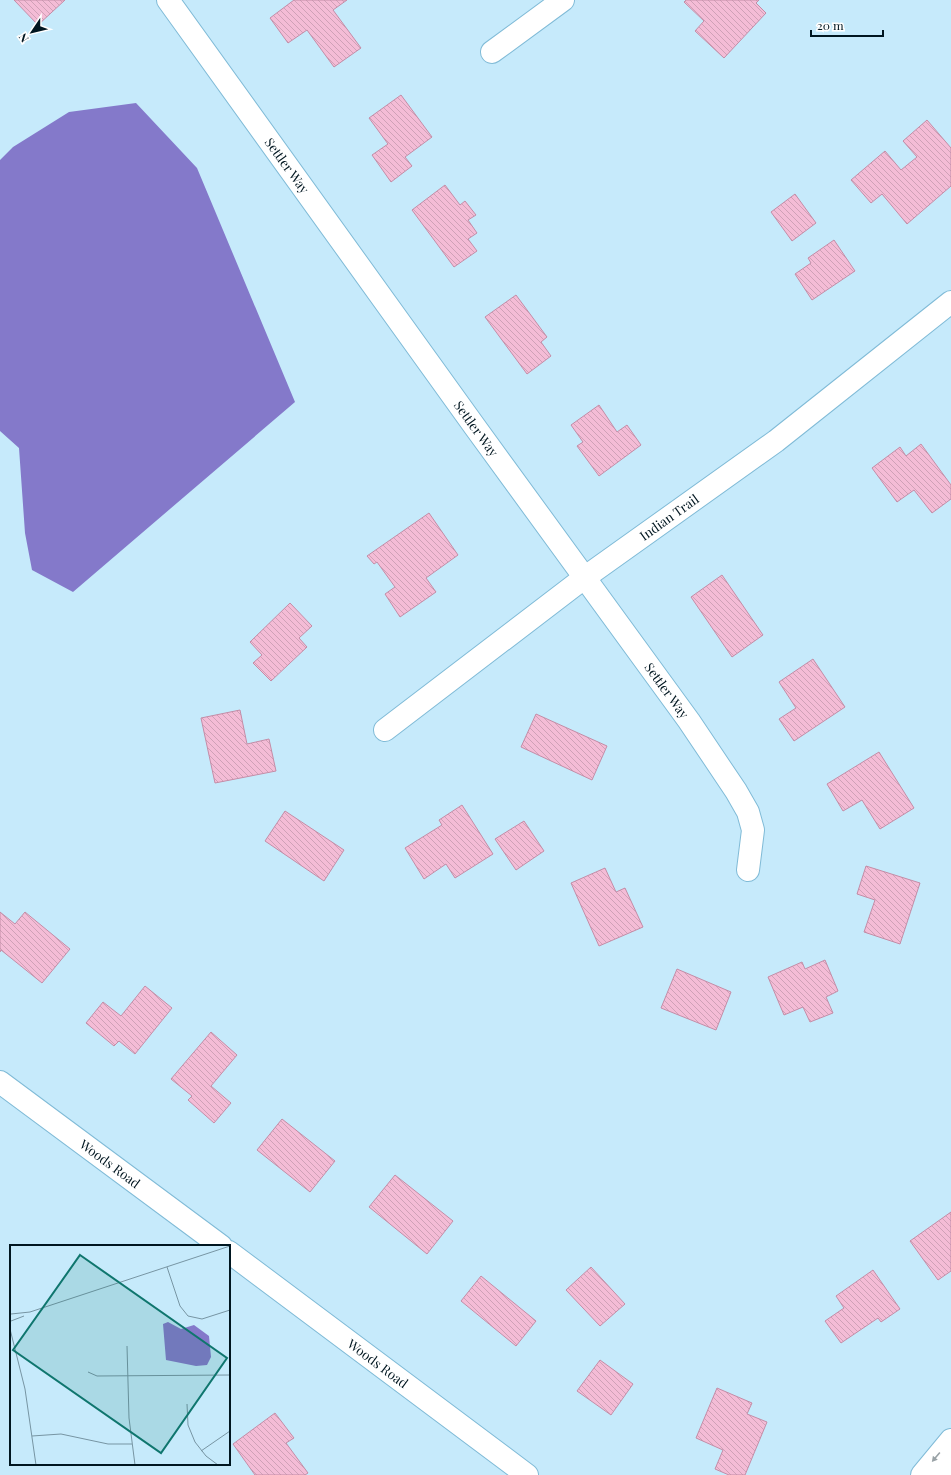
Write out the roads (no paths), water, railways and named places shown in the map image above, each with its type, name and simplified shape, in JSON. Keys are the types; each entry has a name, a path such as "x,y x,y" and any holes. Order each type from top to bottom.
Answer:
{"street":[{"name":"Settler Way","path":"168,0 584,578 689,721 736,791 748,812 753,830 748,870"},
{"path":"492,52 563,0"},
{"name":"Indian Trail","path":"385,730 584,578 776,441 951,302"},
{"name":"Woods Road","path":"0,1082 220,1245"},
{"name":"Woods Road","path":"230,1253 527,1475"},
{"path":"922,1475 951,1440"},
{"path":"946,1475 951,1468"}]}
